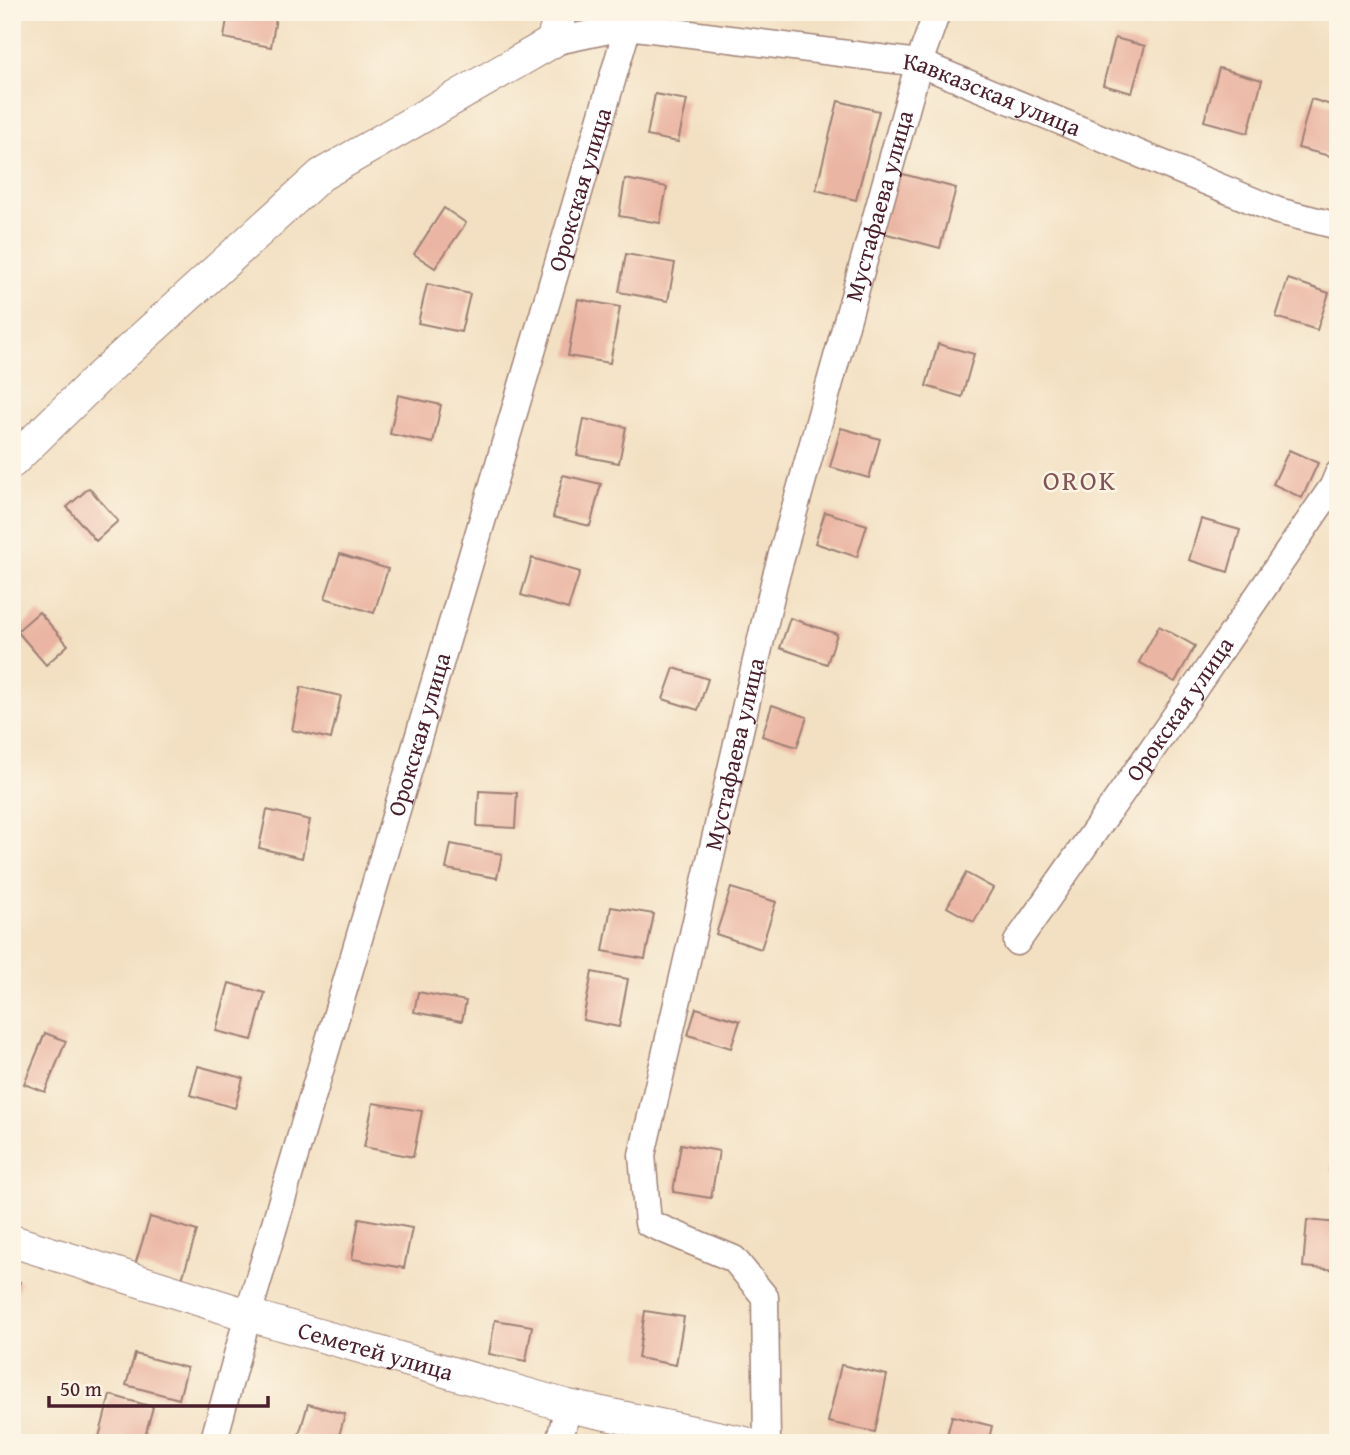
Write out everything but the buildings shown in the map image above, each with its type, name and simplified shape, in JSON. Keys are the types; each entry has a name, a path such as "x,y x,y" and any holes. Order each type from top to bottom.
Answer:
{"street":[{"name":"Мустафаева улица","path":"767,1443 765,1297 734,1259 648,1223 642,1155 774,583 919,62 937,12"},
{"name":"Кавказская улица","path":"556,27 628,26 919,62 1278,211 1338,226"},
{"name":"Орокская улица","path":"214,1443 248,1315 628,26"},
{"path":"12,462 97,379 321,175 556,27"},
{"name":"Орокская улица","path":"1017,942 1190,695 1333,486 1338,474"},
{"name":"Семетей улица","path":"12,1241 248,1315 568,1406 745,1443"},
{"path":"559,1443 568,1406"}],"district":[{"name":"OROK","path":"1080,480"}]}
